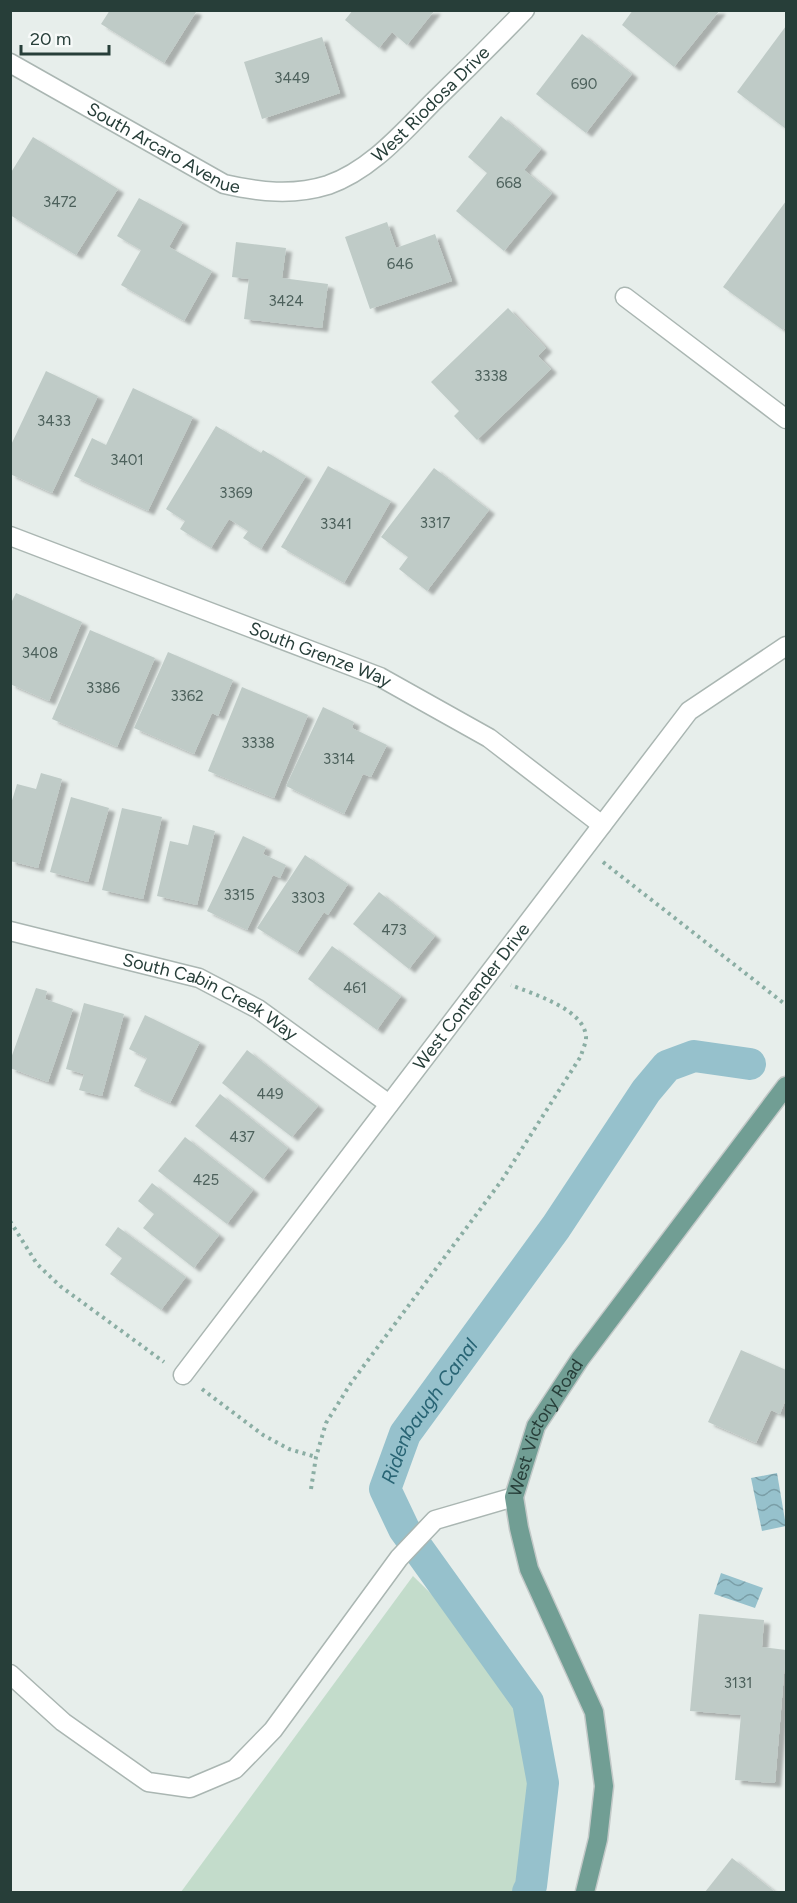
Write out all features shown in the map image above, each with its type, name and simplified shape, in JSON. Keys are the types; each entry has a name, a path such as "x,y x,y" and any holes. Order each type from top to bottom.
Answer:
{"main road":[{"name":"West Victory Road","path":"585,1893 598,1839 604,1786 594,1712 529,1569 514,1497 536,1426 580,1359 786,1086"}],"street":[{"name":"West Riodosa Drive","path":"328,185 358,170 386,148 525,10"},
{"name":"South Arcaro Avenue","path":"10,63 224,184 259,192 294,192 328,185"},
{"path":"625,297 786,419"},
{"name":"South Grenze Way","path":"10,536 380,677 489,738 602,825"},
{"name":"West Contender Drive","path":"183,1375 690,711 786,646"},
{"name":"South Cabin Creek Way","path":"10,931 199,978 258,1009 389,1104"},
{"path":"10,1674 63,1722 148,1782 190,1788 235,1769 273,1730 399,1558 435,1521 514,1497"}],"path":[{"path":"585,848 786,1005"},
{"path":"311,1489 316,1457 326,1423 351,1383 502,1180 581,1056 586,1038 581,1022 568,1010 489,974"},
{"path":"10,1221 37,1264 60,1286 263,1435 289,1449 316,1457"}],"green space":[{"path":"413,1576 509,1670 537,1764 516,1892 181,1892"}],"water":[{"path":"777,1473 786,1526 762,1531 751,1478"},
{"path":"721,1573 763,1588 755,1608 714,1594"}],"building":[{"path":"110,10 193,10 196,12 164,63 101,24"},
{"path":"353,10 435,10 407,45 392,32 379,48 345,20"},
{"path":"633,10 720,10 674,67 622,25"},
{"path":"786,26 786,129 737,92"},
{"path":"582,34 632,74 586,133 536,94"},
{"path":"322,37 340,93 262,119 244,62"},
{"path":"501,116 541,149 524,170 552,193 504,251 456,211 487,173 468,157"},
{"path":"33,137 118,189 76,255 10,215 10,174"},
{"path":"139,198 183,222 169,247 212,271 184,321 121,285 141,250 117,236"},
{"path":"786,201 786,326 783,330 723,287"},
{"path":"387,222 396,248 435,234 452,281 370,309 345,237"},
{"path":"236,242 286,248 282,278 328,284 322,328 244,319 249,279 232,277"},
{"path":"508,308 546,348 538,356 551,369 477,440 454,416 459,411 431,382"},
{"path":"46,371 98,396 52,493 10,474 10,447"},
{"path":"133,388 193,417 148,511 74,476 92,438 106,445"},
{"path":"216,426 261,453 263,450 306,476 261,549 243,538 248,531 229,519 211,548 180,529 185,521 166,509"},
{"path":"328,466 391,501 344,583 281,547"},
{"path":"434,468 489,510 427,591 399,569 408,557 381,537"},
{"path":"16,593 82,622 49,701 10,684 10,605"},
{"path":"90,630 155,658 117,747 52,719"},
{"path":"168,652 233,680 218,716 212,713 194,754 134,728"},
{"path":"242,687 308,715 274,798 208,771"},
{"path":"323,707 354,722 352,728 387,745 371,777 363,774 344,814 286,786"},
{"path":"41,773 62,779 38,868 10,861 10,807 17,784 36,789"},
{"path":"71,797 109,808 88,882 50,872"},
{"path":"122,808 162,817 143,899 102,890"},
{"path":"193,825 215,831 197,905 157,896 170,841 188,845"},
{"path":"243,836 266,847 263,854 286,865 280,878 273,875 247,930 207,911"},
{"path":"305,855 348,884 328,915 324,912 297,953 257,928"},
{"path":"379,892 435,936 409,969 353,924"},
{"path":"332,946 401,996 377,1030 308,979"},
{"path":"36,988 47,991 45,999 73,1009 48,1082 10,1068 10,1061"},
{"path":"84,1003 124,1014 102,1096 79,1090 84,1074 66,1069"},
{"path":"145,1015 200,1042 170,1103 134,1086 147,1058 129,1049"},
{"path":"247,1050 318,1106 292,1137 222,1083"},
{"path":"220,1094 288,1148 263,1179 195,1126"},
{"path":"185,1137 253,1190 227,1224 158,1171"},
{"path":"152,1183 219,1235 194,1268 143,1228 154,1214 138,1201"},
{"path":"118,1227 186,1277 161,1310 110,1274 122,1258 105,1245"},
{"path":"741,1350 786,1370 786,1399 780,1414 771,1410 756,1443 708,1422"},
{"path":"699,1614 764,1620 762,1647 786,1650 775,1783 735,1780 741,1715 690,1711"},
{"path":"732,1858 775,1892 705,1892"}],"waterway":[{"name":"Ridenbaugh Canal","path":"528,1892 531,1886 543,1783 528,1702 404,1529 385,1489 405,1434 556,1227 646,1091 667,1066 694,1056 750,1064"}]}
